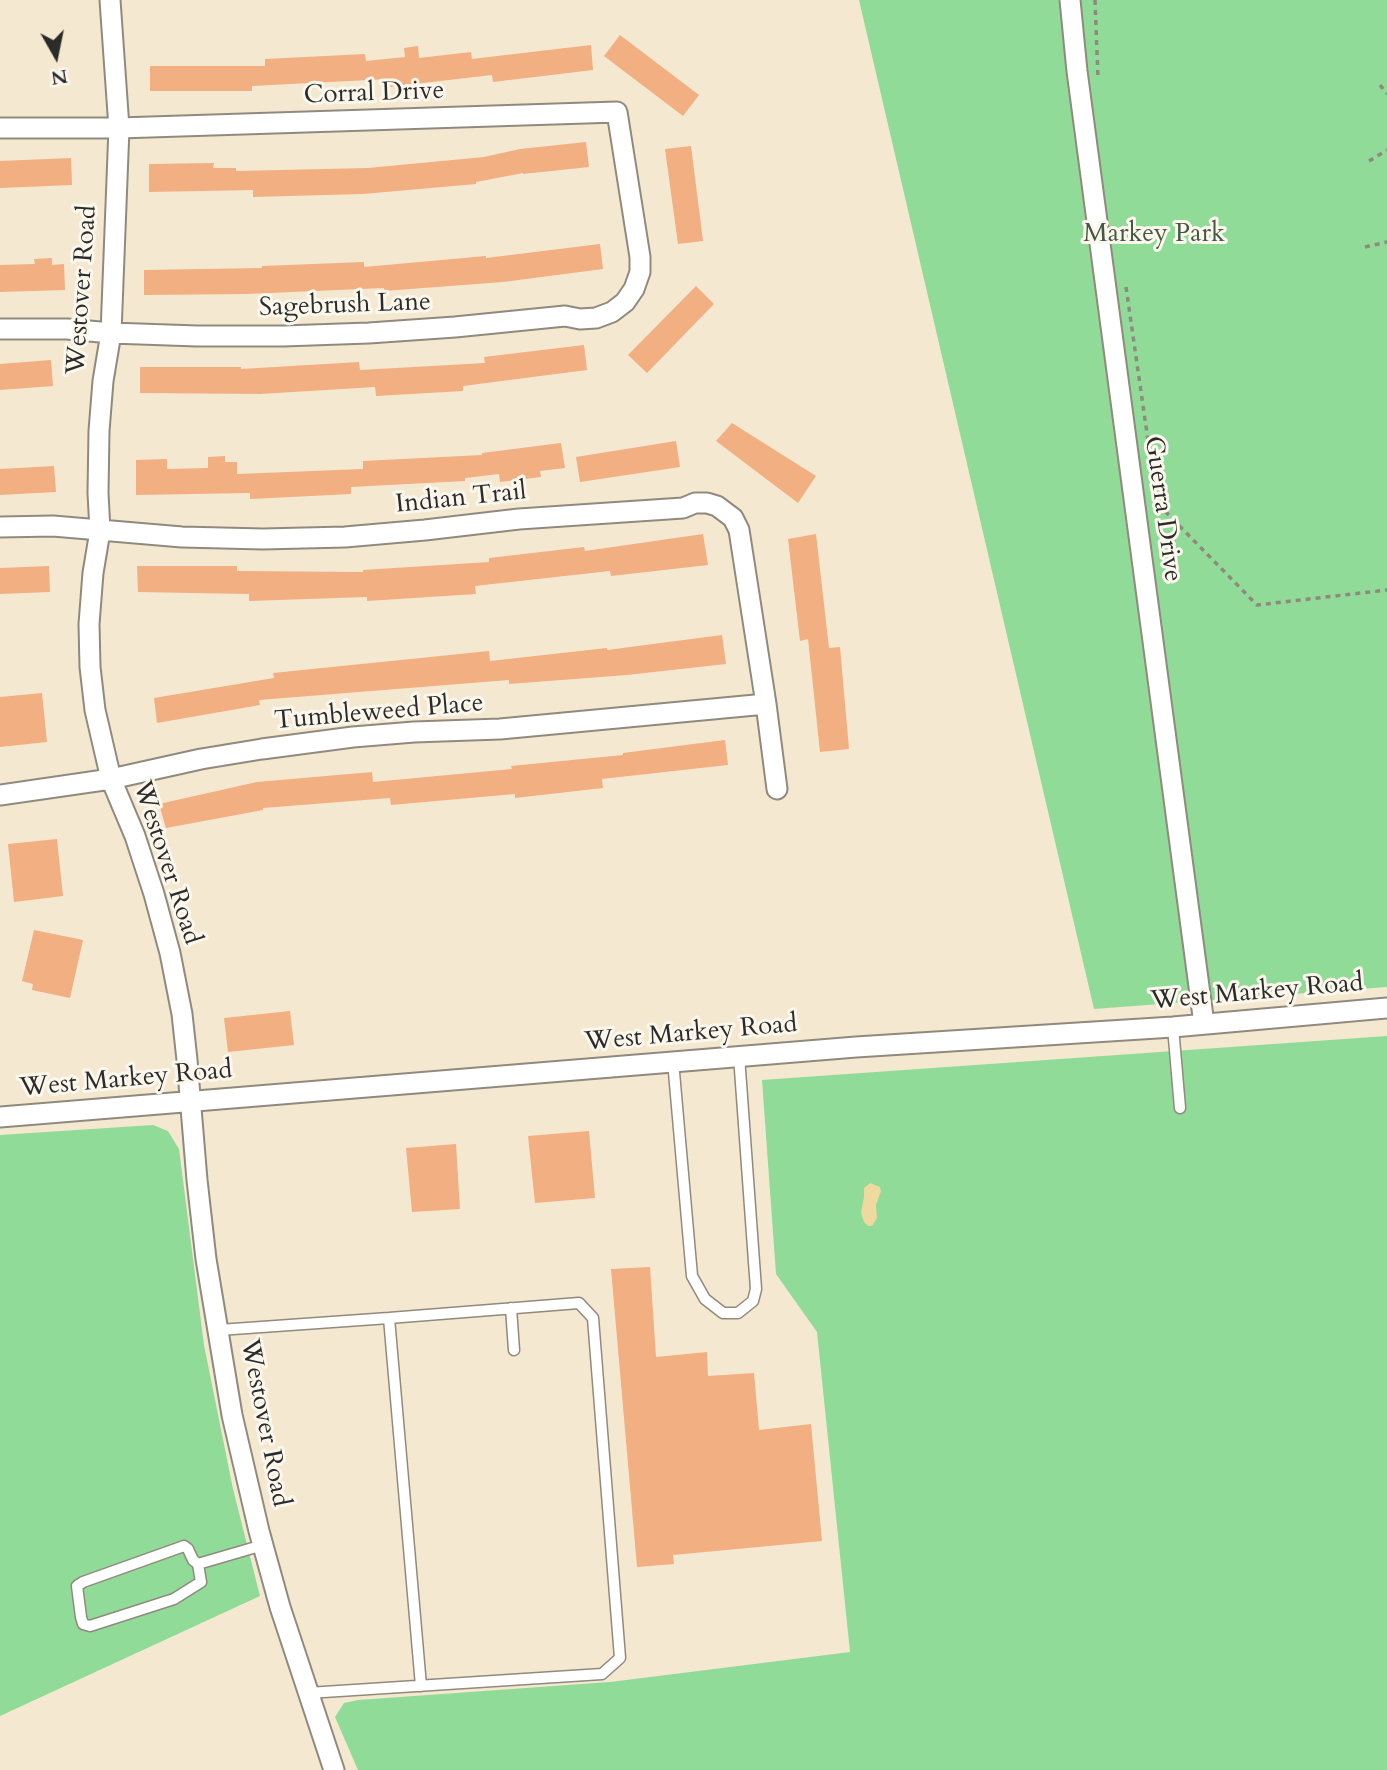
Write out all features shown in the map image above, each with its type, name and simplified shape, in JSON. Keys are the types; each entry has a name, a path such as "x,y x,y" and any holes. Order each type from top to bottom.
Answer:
{"street":[{"name":"Westover Road","path":"110,0 119,128 111,332 99,431 100,530 89,624 95,710 111,779 135,836 170,954 181,1014 206,1259 232,1415 280,1607 334,1770"},
{"name":"Guerra Drive","path":"1070,0 1077,71 1204,1024"},
{"name":"Corral Drive","path":"0,128 119,128 617,112 638,244"},
{"name":"Sagebrush Lane","path":"0,329 67,329 197,336 283,336 455,327 565,316 596,318 612,312 625,302 634,289 640,272 638,244"},
{"name":"Indian Trail","path":"0,527 52,526 195,537 263,539 345,537 519,519 683,508 695,503 707,503 722,508 733,518 739,530 777,789"},
{"name":"Tumbleweed Place","path":"0,795 111,779 261,749 353,737 500,729 766,704"},
{"name":"West Markey Road","path":"0,1117 856,1046 1173,1027 1387,1007"}],"lane":[{"path":"1173,1027 1180,1108"},
{"path":"673,1061 692,1276 705,1299 723,1313 738,1312 753,1301 756,1289 739,1056"},
{"path":"219,1329 579,1303 593,1318 620,1658 602,1674 308,1693"},
{"path":"511,1308 514,1350"},
{"path":"389,1318 421,1686"},
{"path":"198,1564 263,1545"},
{"path":"184,1546 198,1564 201,1582 174,1599 90,1626 83,1624 77,1586 83,1582 184,1546"}],"path":[{"path":"1095,0 1098,82"},
{"path":"1380,85 1387,94"},
{"path":"1369,161 1387,150"},
{"path":"1365,247 1387,242"},
{"path":"1126,286 1157,503 1257,605 1387,590"}],"green space":[{"name":"Markey Park","path":"859,0 1387,0 1387,987 1094,1009"},
{"path":"1387,1036 1387,1770 358,1770 335,1717 344,1703 610,1682 850,1652 817,1332 776,1274 762,1080"},
{"path":"153,1125 168,1131 179,1149 204,1345 233,1489 260,1596 0,1716 0,1135"}],"sand":[{"path":"870,1183 880,1187 881,1191 876,1205 877,1218 873,1225 868,1226 861,1213 864,1188"}],"building":[{"path":"620,35 699,95 683,116 604,56"},
{"path":"591,45 593,70 493,82 492,75 388,87 388,79 252,86 252,91 150,91 150,66 265,66 265,59 365,54 366,61 405,57 404,48 418,46 419,58 471,52 472,59"},
{"path":"586,142 589,167 523,173 476,184 363,194 253,197 253,190 149,192 149,164 214,163 213,168 236,168 236,171 368,168 484,157 520,149"},
{"path":"691,146 703,241 678,244 665,149"},
{"path":"71,158 72,185 0,188 0,161"},
{"path":"600,244 603,269 503,282 384,291 384,288 144,295 144,270 262,268 364,262 364,267 486,258"},
{"path":"52,258 52,265 64,264 65,290 0,292 0,265 35,264 34,259"},
{"path":"696,286 714,304 647,373 628,355"},
{"path":"584,345 587,370 463,386 463,391 376,396 375,387 260,394 140,393 140,367 241,369 359,362 360,370 485,363 484,357"},
{"path":"51,360 53,386 0,390 0,364"},
{"path":"732,423 816,476 798,503 716,441"},
{"path":"676,441 680,467 580,482 576,457"},
{"path":"561,443 565,468 540,471 541,477 500,482 499,474 465,478 465,481 351,487 351,494 250,499 250,493 136,495 136,460 167,459 167,469 208,468 208,457 225,456 225,462 237,462 237,474 363,469 363,461 482,455"},
{"path":"54,466 56,492 0,495 0,469"},
{"path":"703,534 708,565 611,576 610,571 475,586 476,594 367,601 367,597 249,601 249,594 138,592 137,566 237,566 237,571 363,572 489,562 489,558 584,547 585,551"},
{"path":"816,534 829,648 840,647 849,749 820,752 808,639 800,641 788,539"},
{"path":"49,566 50,592 0,594 0,568"},
{"path":"722,635 726,664 627,675 509,684 509,680 259,700 260,705 157,723 154,698 274,678 273,673 489,651 490,661"},
{"path":"42,693 47,742 0,747 0,697"},
{"path":"725,740 728,765 602,779 603,788 515,798 515,794 391,805 390,798 263,808 166,828 159,804 257,782 372,772 373,782 512,769 511,766 623,755"},
{"path":"57,839 63,896 14,902 8,844"},
{"path":"34,930 83,940 70,998 32,990 33,984 22,981"},
{"path":"290,1011 294,1045 228,1052 224,1018"},
{"path":"589,1131 595,1198 535,1203 528,1136"},
{"path":"456,1144 460,1209 412,1212 406,1148"},
{"path":"650,1267 656,1357 707,1352 708,1376 754,1373 759,1430 811,1424 822,1541 673,1555 674,1564 637,1567 611,1269"}]}
